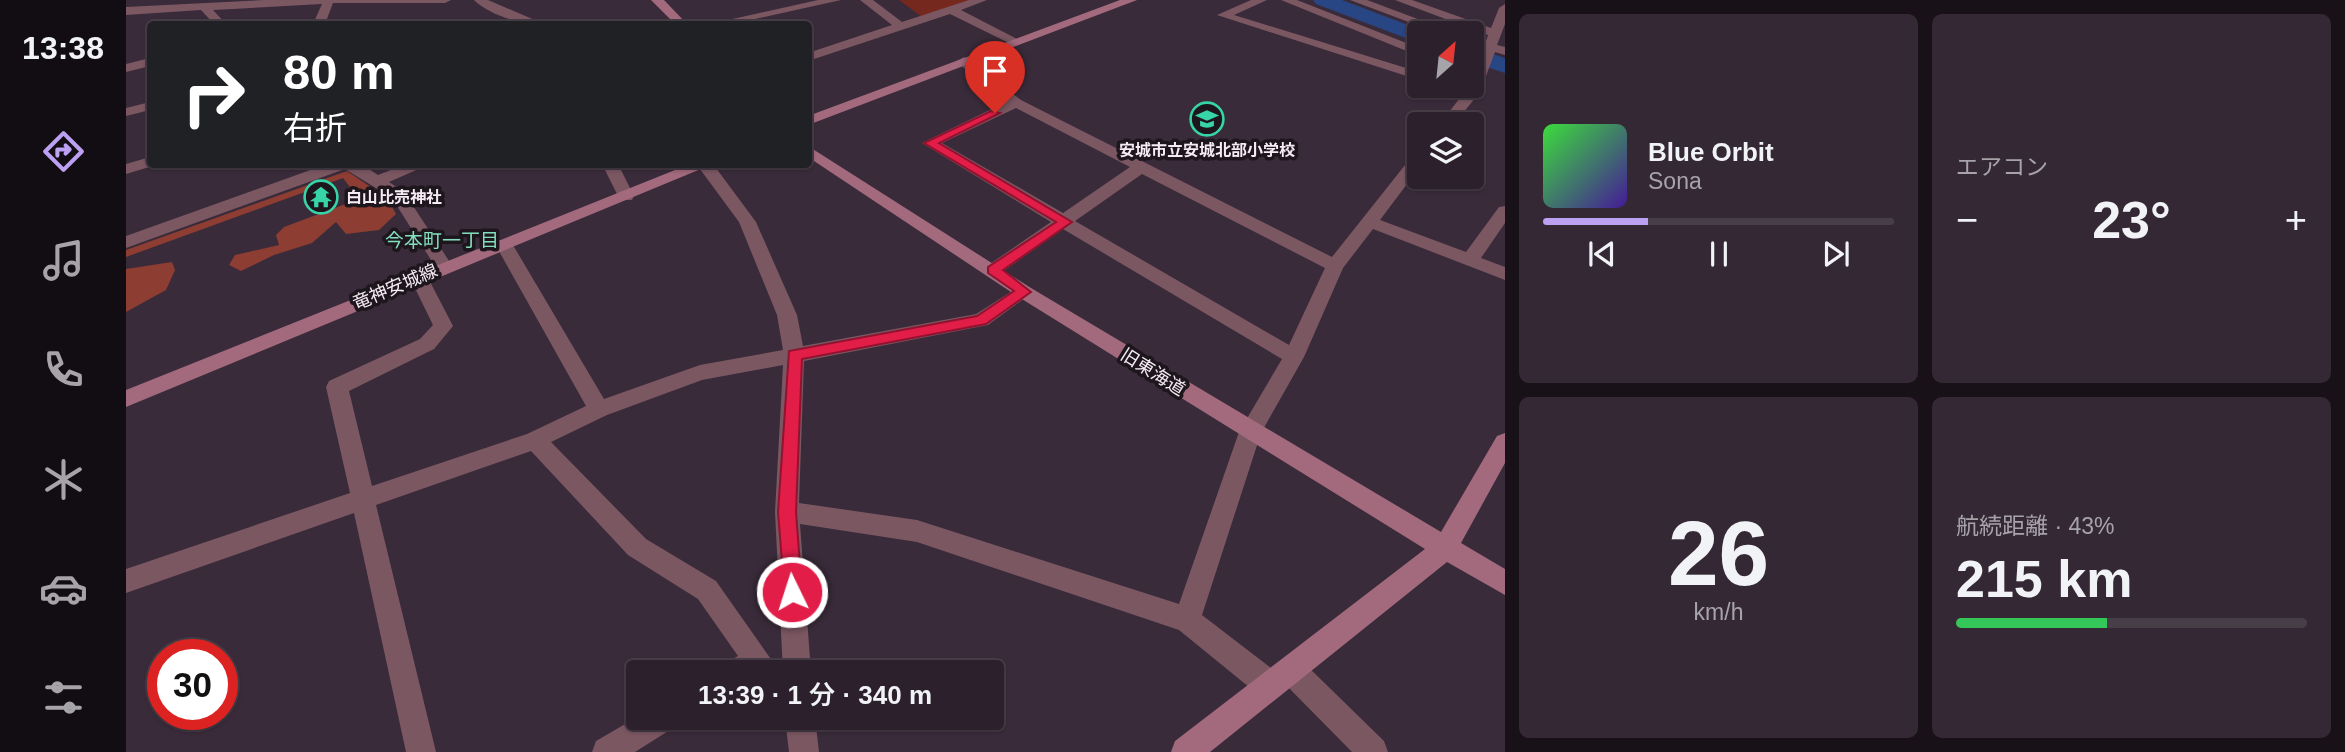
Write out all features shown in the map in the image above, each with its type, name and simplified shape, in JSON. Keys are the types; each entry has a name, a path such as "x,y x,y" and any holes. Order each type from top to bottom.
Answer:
{"street":[{"path":"143,0 155,8"},
{"path":"126,11 329,0 445,0"},
{"path":"319,21 329,0"},
{"path":"480,0 493,10 532,21"},
{"path":"657,0 678,21"},
{"path":"768,0 776,12"},
{"path":"731,21 835,0"},
{"path":"866,0 900,26"},
{"path":"812,56 981,0"},
{"path":"812,119 1131,0"},
{"path":"1261,0 1223,15 1407,72"},
{"path":"1287,0 1407,47"},
{"path":"1356,0 1416,21"},
{"path":"1401,0 1494,33"},
{"path":"202,5 217,21"},
{"path":"951,10 1017,42"},
{"path":"1484,58 1502,11"},
{"path":"1484,46 1505,51"},
{"path":"964,61 1016,103 1335,267"},
{"path":"126,68 147,63"},
{"path":"1016,103 930,143 1294,357"},
{"path":"126,112 147,107"},
{"name":"旧東海道","path":"812,153 1024,292 1250,432 1505,583"},
{"path":"126,169 147,163"},
{"path":"993,270 1142,166"},
{"path":"126,242 332,168"},
{"path":"356,168 398,195 444,267"},
{"path":"378,181 412,168"},
{"path":"612,168 625,196"},
{"name":"竜神安城線","path":"126,399 444,267 697,168"},
{"path":"707,168 747,222 787,314 794,355 787,512 796,660"},
{"path":"1187,620 1250,432 1294,357 1335,267 1407,173"},
{"path":"1470,260 1505,211"},
{"path":"1368,221 1505,274"},
{"path":"504,244 599,409"},
{"path":"419,278 443,326 439,334 427,344 337,387 364,496 363,510 422,752"},
{"path":"126,581 364,496 535,440 599,409 701,373 981,320 1024,292"},
{"path":"535,440 637,547 707,590 748,660"},
{"path":"1186,752 1445,548 1505,442"},
{"path":"787,512 917,531 1187,620 1281,679 1373,752"},
{"path":"607,752 643,730"},
{"path":"801,730 804,752"}],"shaded area":[{"path":"899,0 972,0 922,17"},
{"path":"347,171 387,198 396,214 379,230 346,234 336,222 312,243 274,255 241,271 229,265 235,255 279,245 276,235 284,227 359,199 343,178 126,257 126,250"},
{"path":"172,262 175,270 166,290 126,312 126,269"}],"waterway":[{"path":"1323,0 1407,31"},
{"path":"1484,58 1505,66"}],"place":[{"name":"安城市立安城北部小学校","path":"1207,119"},
{"name":"白山比売神社","path":"321,197"}],"district":[{"name":"今本町一丁目","path":"442,240"}],"route":[{"path":"792,592 787,512 794,355 981,320 1024,292 993,270 1065,222 930,143 995,113"}]}
